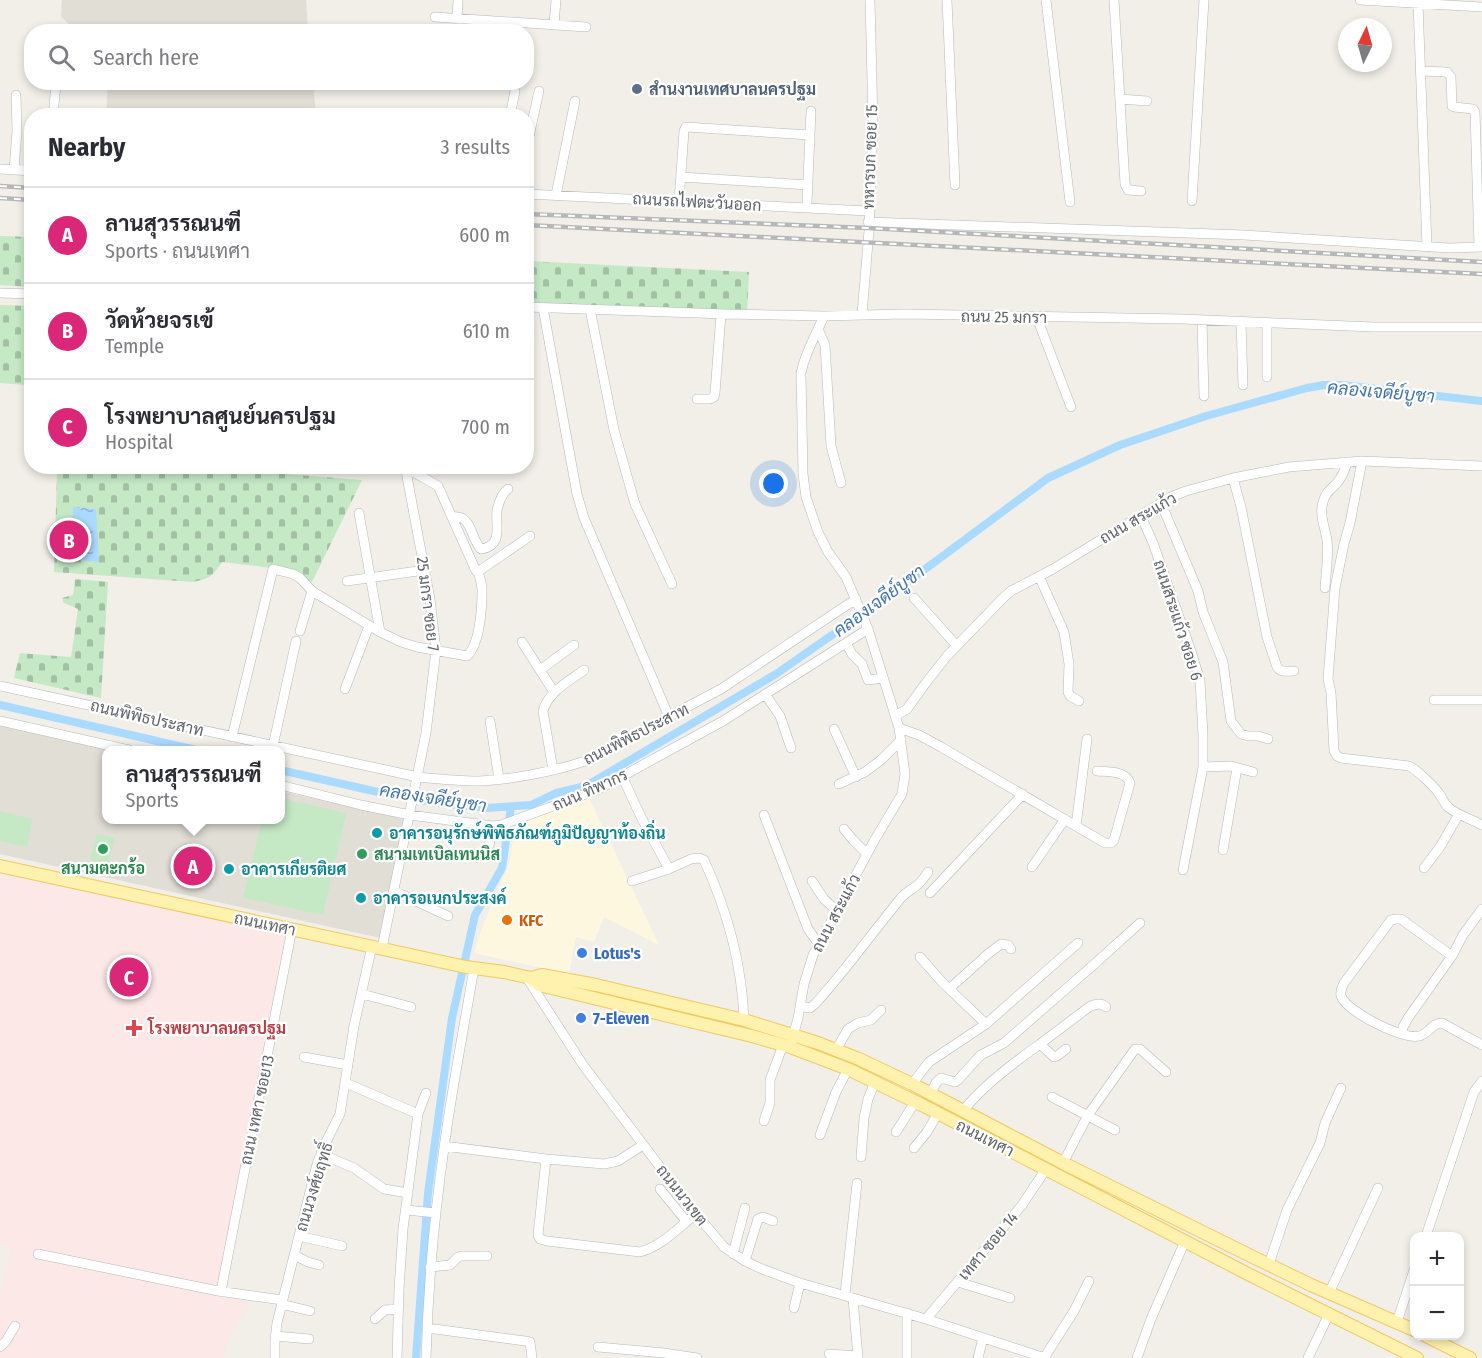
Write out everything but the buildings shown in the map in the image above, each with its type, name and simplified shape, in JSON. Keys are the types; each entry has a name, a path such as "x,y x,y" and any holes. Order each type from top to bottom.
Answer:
{"main road":[{"name":"ถนนเทศา","path":"0,866 470,967 529,978 542,975 596,985 744,1020 938,1113 1248,1274 1417,1358"},
{"name":"ถนนเทศา","path":"529,978 539,985 603,1001 789,1043 836,1050 859,1059 1255,1258 1410,1328"},
{"path":"1248,1274 1255,1258"},
{"path":"1302,1301 1311,1285"},
{"path":"1435,1340 1470,1358"}],"street":[{"path":"457,19 458,0"},
{"path":"554,25 556,0"},
{"name":"ทหารบก ซอย 15","path":"862,314 873,123 870,0"},
{"path":"947,0 955,185"},
{"path":"1046,0 1070,202"},
{"path":"1114,0 1126,188 1130,191 1141,191"},
{"path":"1192,201 1204,0"},
{"path":"1360,0 1467,3 1482,7"},
{"path":"1416,2 1421,71 1427,247"},
{"path":"435,17 586,27"},
{"path":"868,222 1244,235 1427,247 1480,247 1475,112 1473,109 1452,105 1451,77 1448,72 1421,71"},
{"path":"54,108 55,90"},
{"path":"512,108 515,91"},
{"path":"534,114 539,91"},
{"path":"14,170 17,131 16,96"},
{"path":"1120,99 1147,101"},
{"path":"556,195 575,101"},
{"path":"807,203 811,111"},
{"path":"679,201 686,127 810,135"},
{"path":"0,170 24,171"},
{"path":"681,177 808,185"},
{"name":"ถนนรถไฟตะวันออก","path":"534,194 868,211"},
{"path":"0,293 24,294"},
{"name":"ถนน 25 มกรา","path":"534,307 721,314 824,316 862,314 1202,320 1374,327 1482,327"},
{"path":"543,308 577,494 669,717"},
{"path":"590,309 614,430 635,504 672,584"},
{"path":"697,399 714,397 721,314"},
{"name":"ถนน สระแก้ว","path":"764,1120 770,1103 770,1080 789,1043 808,969 818,943 902,794 905,774 900,728 867,626 846,577 828,552 818,532 806,497 801,373 808,348 824,316"},
{"path":"1037,318 1071,407"},
{"path":"1202,320 1204,396"},
{"path":"1241,322 1243,384"},
{"path":"1266,323 1268,377"},
{"path":"819,329 825,345 831,446 841,483"},
{"path":"1362,461 1335,588 1328,679 1331,693 1334,751 1341,758 1414,768 1434,786 1446,805 1482,825"},
{"path":"1325,588 1328,556 1322,511 1323,501 1327,492 1344,474 1347,462"},
{"name":"ถนน สระแก้ว","path":"895,716 908,709 925,684 957,646 1011,591 1053,569 1161,503 1186,491 1233,478 1289,467 1347,462 1482,466"},
{"name":"25 มกรา ซอย 7","path":"394,891 426,734 436,650 430,599 406,474"},
{"path":"232,737 273,568 300,578 312,591 380,632 417,647 467,656 470,654 478,631 482,590 478,571 438,486 417,474"},
{"path":"1233,478 1267,637 1278,669 1284,672 1294,671"},
{"path":"453,517 462,518 471,530 478,547 481,549 489,547 498,534 497,509 504,492 508,489"},
{"path":"1161,503 1194,582 1223,662 1231,721 1241,734 1268,739"},
{"path":"358,513 380,632"},
{"name":"ถนนสระแก้ว ซอย 6","path":"1141,516 1153,543 1197,668 1202,709 1203,767 1183,870"},
{"path":"478,571 530,536"},
{"path":"347,581 425,570"},
{"path":"1039,576 1064,632 1069,664 1068,692 1070,696 1079,701"},
{"path":"300,631 312,591"},
{"path":"914,598 957,646"},
{"name":"ถนนพิพิธประสาท","path":"285,749 417,780 480,781 570,766 585,761 721,689 857,602"},
{"path":"345,689 369,626"},
{"name":"ถนน ทิพากร","path":"285,786 361,806 411,811 483,825 501,825 597,790 723,721 846,643 867,626"},
{"path":"273,746 296,641"},
{"path":"522,642 554,692"},
{"path":"846,643 852,654 862,664 868,680 883,678"},
{"path":"540,670 574,645"},
{"path":"553,770 543,711 545,703 554,692 584,670"},
{"name":"ถนนพิพิธประสาท","path":"0,686 273,746"},
{"path":"765,694 780,717 791,748"},
{"path":"1434,700 1482,700"},
{"path":"0,721 111,746"},
{"path":"490,721 499,778"},
{"path":"900,728 927,739 1105,843 1111,843 1114,840 1130,783 1124,775 1097,771"},
{"path":"834,729 856,777"},
{"path":"1076,826 1087,739"},
{"path":"838,784 865,772 901,740"},
{"path":"1203,767 1223,766 1253,772"},
{"path":"1223,850 1238,768"},
{"path":"622,776 669,869"},
{"path":"930,893 1023,794"},
{"path":"1424,868 1440,847 1459,814"},
{"path":"764,815 808,928 818,943"},
{"path":"1032,867 1065,819"},
{"path":"481,856 488,850 490,843 483,825"},
{"path":"844,829 867,854"},
{"path":"632,881 692,859 704,860 719,896 735,951 744,1020"},
{"path":"800,1006 810,1008 816,1004 842,975 908,890 917,886 928,872"},
{"path":"812,881 824,899 836,910"},
{"path":"394,891 448,916"},
{"name":"ถนนวงศ์ยฤทธิ์","path":"275,1358 275,1336 282,1302 321,1154 340,1114 362,994 394,891"},
{"path":"1402,1033 1408,1018 1482,909"},
{"path":"1452,956 1395,918 1388,923 1344,982 1341,993 1344,1001 1373,1023 1415,1037 1420,1036 1436,1023 1442,1023 1482,1045"},
{"path":"930,1094 941,1078 955,1082 981,1055 1004,1043 1140,923"},
{"name":"ถนน เทศา ซอย13","path":"221,1291 292,930"},
{"path":"912,1084 929,1062 986,1024 1078,943"},
{"path":"949,989 1001,944 1008,945 1011,949"},
{"path":"920,957 986,1024"},
{"path":"426,1358 435,1212 470,967"},
{"name":"ถนนนวเขต","path":"529,978 583,1065 696,1214 724,1247 745,1261 800,1283 926,1319 983,1338 1014,1353 1044,1358"},
{"path":"362,994 411,1007"},
{"path":"963,1110 1012,1065 1089,1007 1102,1004 1106,1007"},
{"path":"836,1050 848,1029 858,1023 871,1020 881,1010"},
{"path":"1040,1044 1054,1057 1066,1049"},
{"path":"1063,1163 1088,1115 1135,1049 1140,1049 1166,1072"},
{"path":"304,1057 348,1065"},
{"path":"820,1135 848,1070"},
{"path":"1427,1232 1474,1092 1482,1081"},
{"path":"861,1158 864,1118 875,1082"},
{"path":"346,1083 418,1114"},
{"path":"1269,1264 1287,1210 1320,1143 1328,1116 1341,1088"},
{"path":"397,1358 403,1229 418,1114 426,1092"},
{"path":"1052,1097 1115,1130"},
{"path":"896,1132 915,1102"},
{"path":"914,1148 938,1113"},
{"path":"444,1146 604,1164 618,1161 643,1145"},
{"path":"321,1154 354,1168 384,1189 408,1193"},
{"path":"546,1159 538,1235 540,1239 640,1252 656,1245 696,1214"},
{"name":"เทศา ซอย 14","path":"926,1319 1022,1205 1046,1169"},
{"path":"829,1354 858,1357 849,1296 857,1183"},
{"path":"1329,1293 1378,1188"},
{"path":"660,1189 686,1221"},
{"path":"734,1254 745,1208"},
{"path":"406,1210 435,1212"},
{"path":"745,1261 758,1219 763,1217 772,1221"},
{"path":"299,1236 342,1246"},
{"path":"1137,1358 1185,1241"},
{"path":"38,1254 282,1302 310,1311"},
{"path":"294,1255 319,1265"},
{"path":"430,1267 450,1265 462,1256 487,1256"},
{"path":"1044,1358 1074,1311 1089,1281"},
{"path":"958,1282 1010,1298"},
{"path":"1397,1322 1410,1282"},
{"path":"794,1308 800,1283"},
{"path":"375,1319 385,1310 398,1309"},
{"path":"907,1313 907,1358"},
{"path":"1308,1358 1329,1314"},
{"path":"0,1347 15,1326"},
{"path":"427,1328 530,1342 532,1358"},
{"path":"275,1336 309,1339"},
{"path":"978,1358 983,1338"},
{"path":"598,1347 697,1358"}],"shaded area":[{"path":"62,0 306,0 308,24 69,24 61,17"},
{"path":"108,90 314,90 315,108 106,108"},
{"path":"0,726 102,748 102,824 285,824 285,792 408,820 385,939 0,854"},
{"path":"588,796 659,945 604,917 594,942 576,937 569,974 474,953 509,864 516,823"},
{"name":"โรงพยาบาลนครปฐม","path":"0,870 288,934 217,1295 250,1302 228,1339 224,1358 0,1358 0,1298 11,1250 0,1243"}],"green space":[{"path":"0,236 24,237 24,287 0,285"},
{"path":"534,261 749,272 747,314 534,305"},
{"path":"0,305 24,306 24,385 0,383"},
{"path":"57,474 286,474 362,480 312,582 280,569 222,562 210,576 193,582 54,572"},
{"path":"75,579 108,582 101,698 14,678 20,653 71,657 78,609 64,603 62,598 73,595"},
{"path":"285,799 346,813 323,915 243,898 261,824 285,824"},
{"path":"0,811 32,819 27,847 0,841"},
{"name":"สนามตะกร้อ","path":"97,834 115,838 108,865 90,860"},
{"path":"184,845 210,851 202,887 176,881"}],"water":[{"path":"73,507 96,509 99,562 79,560 72,546"}],"waterway":[{"name":"คลองเจดีย์บูชา","path":"285,771 438,803 487,808 531,805 556,793 586,786 776,674 901,587 1048,478 1120,445 1206,416 1324,385 1342,385 1482,401"},
{"name":"คลองเจดีย์บูชา","path":"0,705 179,746"},
{"path":"416,1358 428,1193 452,1018 475,915 502,868 511,807"}],"railway":[{"path":"0,186 24,188"},
{"path":"0,198 24,200"},
{"path":"534,214 868,228 1482,262"},
{"path":"534,225 1482,274"}],"place":[{"name":"สำนงานเทศบาลนครปฐม","path":"637,89"},
{"name":"วัดห้วยจรเข้","path":"69,540"},
{"name":"อาคารอนุรักษ์พิพิธภัณฑ์ภูมิปัญญาท้องถิ่น","path":"377,833"},
{"name":"สนามตะกร้อ","path":"103,849"},
{"name":"สนามเทเบิลเทนนิส","path":"362,854"},
{"name":"ลานสุวรรณนฑี","path":"193,866"},
{"name":"อาคารเกียรติยศ","path":"229,869"},
{"name":"อาคารอเนกประสงค์","path":"361,898"},
{"name":"KFC","path":"507,920"},
{"name":"Lotus's","path":"582,953"},
{"name":"โรงพยาบาลศูนย์นครปฐม","path":"129,977"},
{"name":"7-Eleven","path":"581,1018"},
{"name":"โรงพยาบาลนครปฐม","path":"134,1028"}]}
